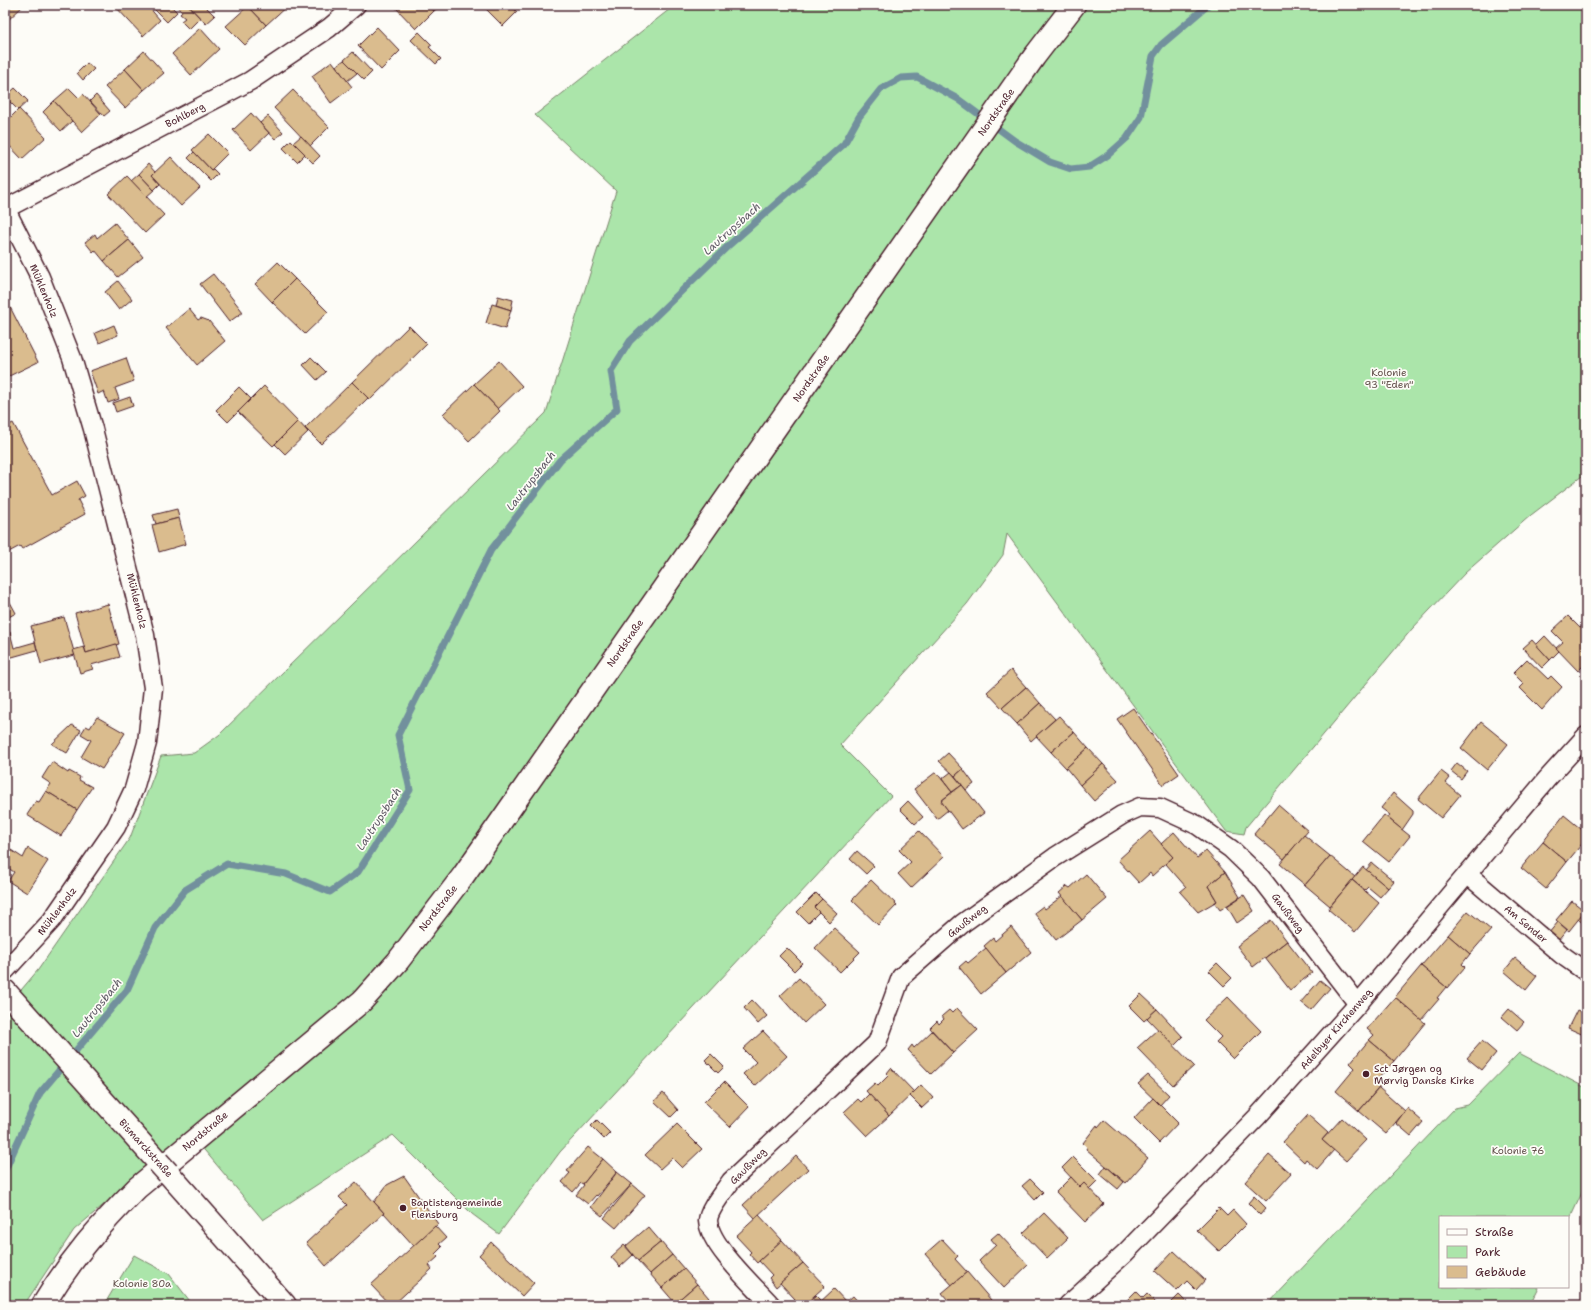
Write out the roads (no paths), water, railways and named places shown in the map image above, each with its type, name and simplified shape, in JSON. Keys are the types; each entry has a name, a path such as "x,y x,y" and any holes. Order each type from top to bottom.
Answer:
{"main road":[{"name":"Nordstraße","path":"43,1305 64,1270 106,1219 137,1188 362,1001 398,960 463,876 1034,57 1074,5"},
{"name":"Bismarckstraße","path":"5,991 285,1305"}],"street":[{"name":"Bohlberg","path":"5,209 250,81 329,28 356,5"},
{"name":"Mühlenholz","path":"5,209 40,277 72,358 93,429 145,635 153,688 147,744 134,789 116,828 52,920 5,971"},
{"name":"Adelbyer Kirchenweg","path":"1068,1305 1125,1253 1258,1117 1358,1004 1547,779 1586,736"},
{"name":"Gaußweg","path":"771,1305 727,1257 714,1238 708,1220 714,1204 731,1181 877,1043 901,977 963,923 1055,857 1122,814 1140,807 1160,808 1196,825 1231,849 1261,878 1358,1004"},
{"name":"Am Sender","path":"1467,874 1562,955 1586,972"}],"waterway":[{"name":"Lautrupsbach","path":"5,1170 40,1093 127,990 155,928 185,890 227,864 286,874 330,892 358,872 410,790 398,735 491,550 560,460 617,409 611,371 630,341 729,245 844,144 859,117 881,89 901,78 917,77 958,99 1015,141 1050,162 1071,169 1089,167 1108,155 1127,138 1141,117 1153,56 1161,45 1208,5"}],"place":[{"name":"Sct Jørgen og Mørvig Danske Kirke","path":"1366,1074"},
{"name":"Baptistengemeinde Flensburg","path":"403,1208"}],"park label":[{"name":"Kolonie 93 \"Eden\"","path":"1389,378"},
{"name":"Kolonie 76","path":"1518,1150"},
{"name":"Kolonie 80a","path":"142,1283"}]}
